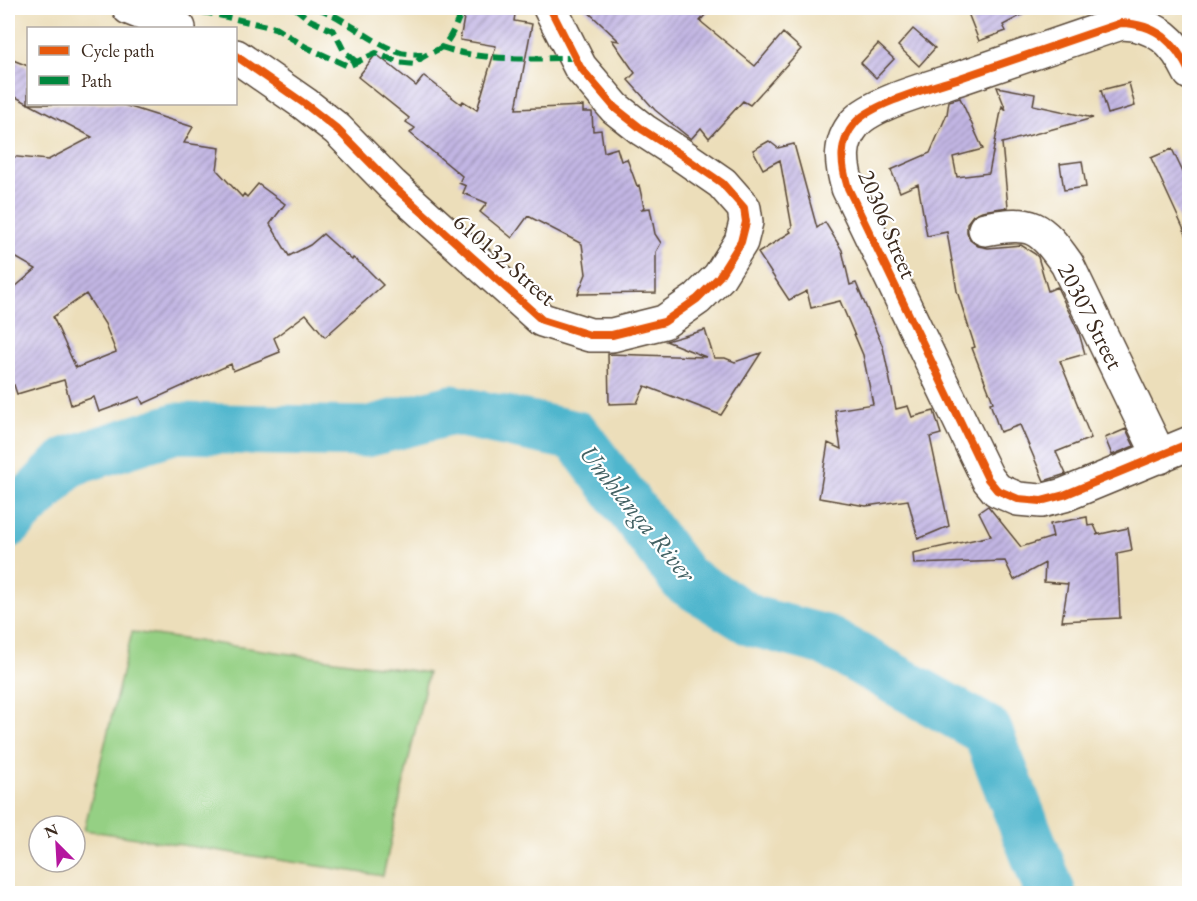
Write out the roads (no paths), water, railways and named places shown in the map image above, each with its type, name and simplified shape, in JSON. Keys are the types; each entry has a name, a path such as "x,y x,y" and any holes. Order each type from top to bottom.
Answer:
{"street":[{"path":"129,8 176,27"},
{"name":"610132 Street","path":"237,57 337,129 392,185 542,320 590,335 621,334 664,322 697,299 718,278 741,242 746,222 744,208 722,183 643,130 615,108 580,67 550,8"},
{"name":"20306 Street","path":"1190,73 1175,48 1165,37 1137,23 1121,23 906,96 869,111 856,121 846,135 842,149 843,169 848,188 988,479 997,490 1018,500 1041,501 1064,495 1190,443"},
{"name":"20307 Street","path":"985,229 1012,225 1035,227 1051,242 1067,264 1160,457"}],"waterway":[{"name":"Umhlanga River","path":"8,523 68,462 176,428 366,432 452,410 576,436 684,579 752,621 825,640 987,731 1051,894"}]}
